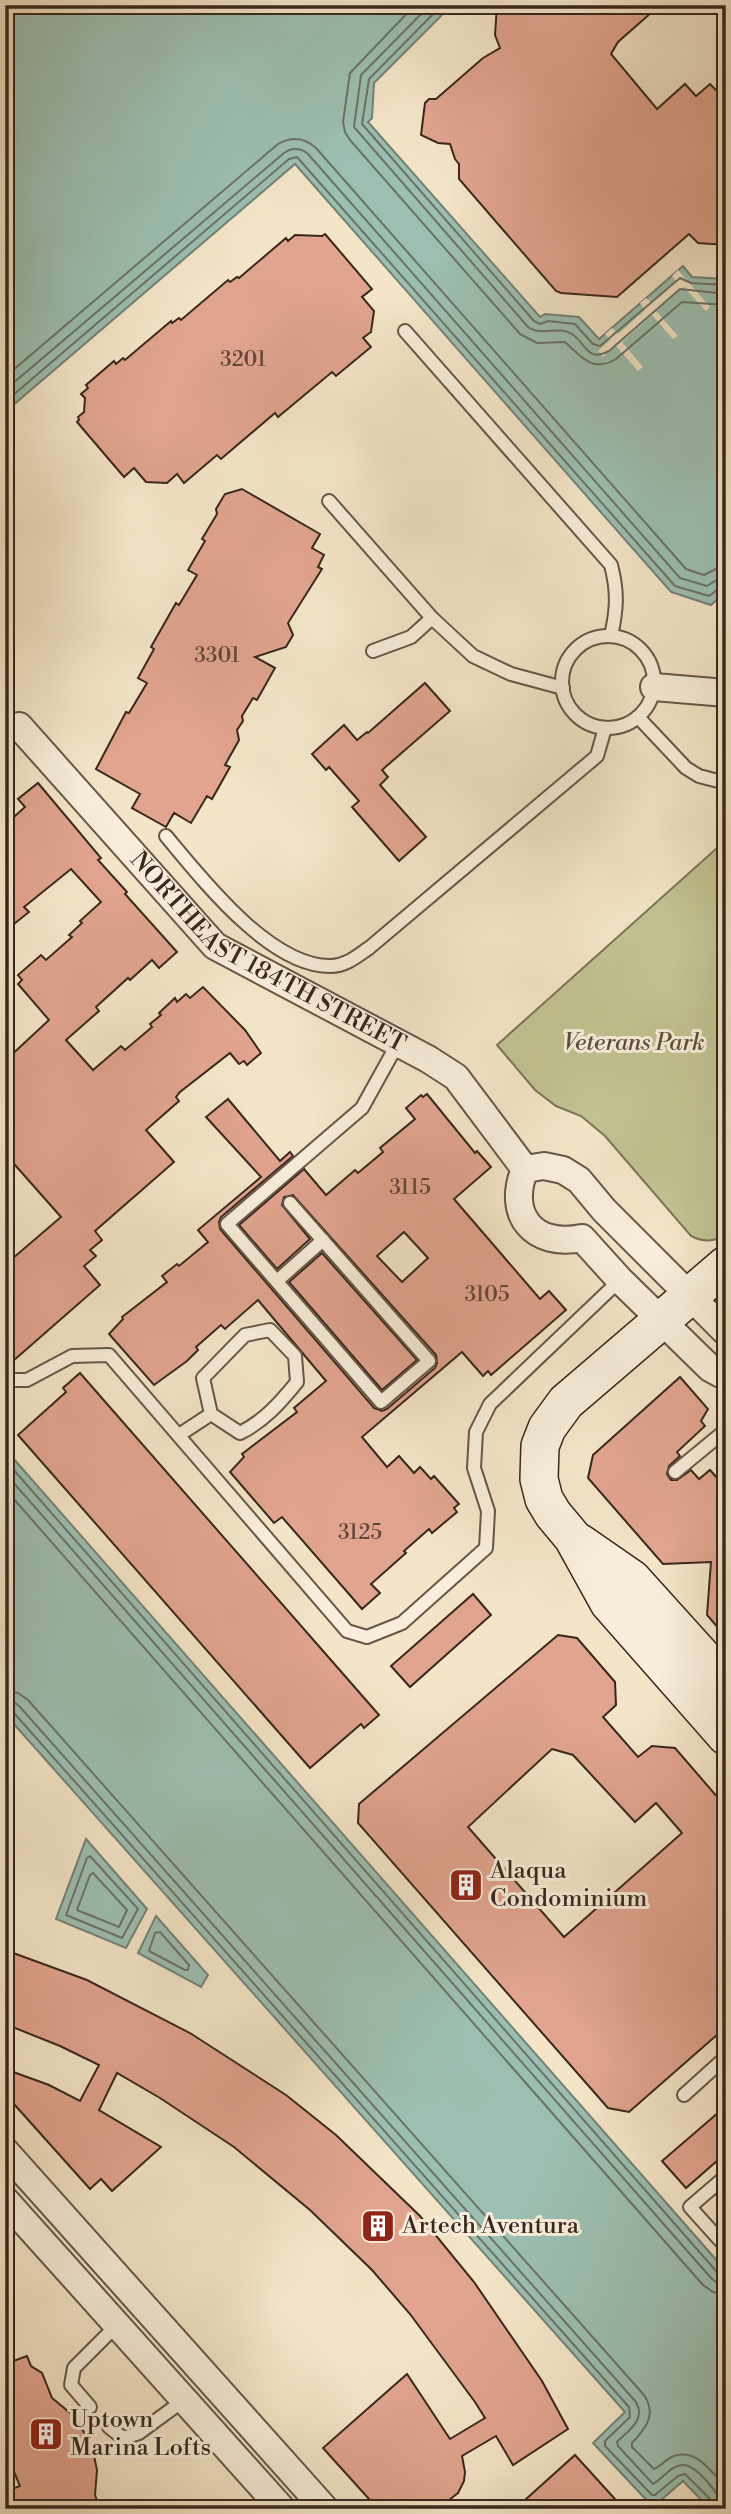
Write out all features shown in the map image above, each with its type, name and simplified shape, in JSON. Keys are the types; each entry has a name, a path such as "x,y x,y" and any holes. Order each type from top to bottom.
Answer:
{"street":[{"path":"654,687 726,692"},
{"name":"NORTHEAST 184TH STREET","path":"12,727 215,946 398,1043 456,1077 525,1169"},
{"path":"726,1332 600,1206 579,1180 563,1170 544,1166 525,1169 518,1185 517,1202 523,1218 534,1231 549,1239 565,1241 582,1238 620,1280 710,1368 726,1374"},
{"path":"726,1265 574,1394 543,1436 538,1466 541,1488 548,1507 573,1538 609,1603 707,1679 726,1736"},
{"path":"5,2151 150,2338 326,2509"},
{"path":"5,2200 117,2325 150,2338 184,2400 282,2509"}],"lane":[{"path":"405,331 611,565 617,589 616,616 611,636"},
{"path":"329,500 432,618 473,656 510,674 563,688"},
{"path":"373,651 411,637 432,618"},
{"path":"611,636 625,639 638,647 648,658 654,687 650,702 638,717 628,724 605,728 582,720 570,709 562,680 572,653 583,643 596,637 611,636"},
{"path":"638,717 686,768 699,776 726,783"},
{"path":"166,836 211,889 266,940 309,962 331,967 347,964 597,756 605,728"},
{"path":"290,1203 429,1361 381,1402 228,1224 362,1108 398,1043"},
{"path":"277,1281 323,1240"},
{"path":"5,1380 27,1380 72,1356 109,1355 347,1631 367,1637 402,1623 486,1548 488,1511 474,1468 476,1432 490,1404 620,1280"},
{"path":"270,1330 295,1356 297,1382 260,1424 240,1433 211,1414 203,1378 245,1335 270,1330"},
{"path":"178,1436 211,1414"},
{"path":"675,1472 726,1430"},
{"path":"684,2095 726,2057"},
{"path":"726,2176 690,2207 726,2247"},
{"path":"90,2407 71,2385 74,2368 117,2325"},
{"path":"109,2427 123,2438 139,2433 184,2400"}],"green space":[{"name":"Veterans Park","path":"726,840 726,1233 718,1239 704,1240 691,1236 605,1136 581,1116 556,1106 535,1090 497,1045"}],"water":[{"path":"5,5 452,5 374,83 372,118 368,122 540,317 545,314 579,317 599,339 683,266 692,277 726,279 726,592 711,605 671,592 295,164 5,412"},
{"path":"5,1449 726,2271 726,2509 710,2509 683,2481 653,2507 593,2443 625,2412 5,1714"},
{"path":"86,1839 147,1909 126,1948 56,1919"},
{"path":"156,1916 208,1975 201,1987 138,1953"}],"pier":[{"path":"678,270 710,307 706,311 684,287 656,311 678,336 673,339 652,315 622,342 643,367 638,371 616,346 603,357 598,351 610,340 605,334 612,328 618,334 645,310 640,303 646,298 652,303 676,281 672,276"}],"building":[{"path":"497,5 660,5 618,42 611,54 657,109 685,84 696,96 710,84 718,92 726,94 726,245 698,243 689,234 617,297 556,291 459,179 459,164 450,144 438,143 421,135 425,103 429,99 436,99 483,58 500,48 495,35"},
{"path":"325,234 372,289 362,297 374,311 371,332 363,338 371,347 336,376 332,372 278,417 275,413 221,459 217,455 184,483 177,474 167,483 146,482 134,468 124,477 77,422 84,412 85,398 81,394 88,388 86,385 114,361 116,364 123,358 125,360 171,321 172,323 179,318 181,320 228,280 230,282 239,278 286,238 288,241 295,235"},
{"path":"242,489 320,534 312,548 324,555 318,567 322,569 288,623 293,635 286,647 255,657 275,668 257,700 253,698 242,716 243,721 237,730 239,740 225,765 230,767 212,799 207,796 191,823 174,813 166,827 132,808 140,794 96,769 126,712 129,713 147,683 138,678 154,649 151,647 176,603 179,605 197,575 188,570 205,541 202,539 217,514 216,509 225,494"},
{"path":"425,683 450,711 382,770 388,777 380,785 426,837 399,861 352,807 359,801 329,767 326,770 312,754 344,725 357,740"},
{"path":"38,783 101,858 98,860 127,892 125,894 177,952 159,968 152,960 130,980 128,978 96,1007 99,1011 66,1040 93,1070 121,1046 125,1050 152,1027 150,1024 175,998 177,1002 186,994 190,998 203,987 245,1030 261,1053 247,1065 244,1061 239,1064 230,1053 180,1092 176,1097 179,1101 146,1130 174,1162 95,1231 102,1240 90,1250 96,1256 84,1266 100,1285 5,1368 5,1265 61,1217 15,1165 5,1174 5,1061 49,1020 18,984 22,980 18,975 41,955 46,960 72,937 69,935 82,923 80,921 101,902 71,869 24,907 29,912 14,924 10,920 5,924 5,825 25,807 18,799"},
{"path":"427,1094 475,1153 477,1151 491,1167 454,1199 540,1299 549,1291 566,1310 491,1375 488,1371 483,1376 462,1352 362,1437 387,1467 399,1456 414,1473 420,1467 431,1479 434,1476 459,1504 454,1508 457,1512 432,1533 429,1529 371,1584 380,1593 362,1609 282,1517 274,1523 230,1472 244,1457 242,1454 297,1412 294,1408 326,1381 258,1300 225,1329 221,1325 196,1347 198,1350 187,1361 154,1385 109,1334 122,1317 167,1282 162,1276 208,1242 198,1230 261,1177 206,1117 228,1099 280,1161 290,1152 293,1156 221,1217 220,1229 374,1408 382,1411 387,1409 435,1368 436,1355 293,1195 284,1197 282,1205 310,1239 277,1269 239,1225 304,1169 326,1195 355,1170 358,1173 383,1152 380,1148 415,1119 406,1108 421,1095 423,1097","holes":["404,1232 428,1258 402,1282 377,1256"]},
{"path":"322,1253 417,1360 382,1390 289,1282"},
{"path":"80,1373 379,1715 364,1728 361,1724 310,1768 18,1435 66,1392 63,1388"},
{"path":"680,1377 708,1409 701,1421 705,1426 677,1452 680,1456 669,1466 667,1474 671,1480 677,1480 691,1470 699,1479 710,1470 726,1488 726,1637 707,1615 711,1562 663,1564 588,1478 593,1455"},
{"path":"473,1594 491,1615 410,1687 391,1666"},
{"name":"Alaqua Condominium","path":"558,1635 577,1638 615,1682 616,1705 603,1717 638,1757 652,1746 675,1748 726,1807 726,2027 629,2112 608,2108 358,1823 359,1804","holes":["552,1749 573,1755 635,1822 656,1803 682,1833 564,1937 468,1827"]},
{"name":"Artech Aventura","path":"5,1950 87,1980 190,2033 286,2095 336,2135 420,2216 474,2282 542,2381 568,2429 513,2465 496,2436 462,2456 464,2481 458,2493 449,2500 427,2509 378,2509 323,2448 407,2374 450,2439 485,2418 475,2402 410,2314 372,2270 310,2210 234,2147 117,2073 99,2110 161,2147 112,2191 101,2179 90,2189 5,2094 5,2069 49,2085 80,2101 99,2065 5,2024"},
{"path":"726,2106 726,2153 686,2188 662,2161"},
{"name":"Uptown Marina Lofts","path":"27,2356 31,2366 42,2373 52,2398 75,2417 92,2446 97,2470 95,2495 98,2503 83,2509 11,2509 12,2489 20,2486 5,2450 5,2364"},
{"path":"575,2455 624,2509 515,2509"}],"place":[{"name":"Alaqua Condominium","path":"466,1885"},
{"name":"Artech Aventura","path":"378,2226"},
{"name":"Uptown Marina Lofts","path":"46,2434"}]}
